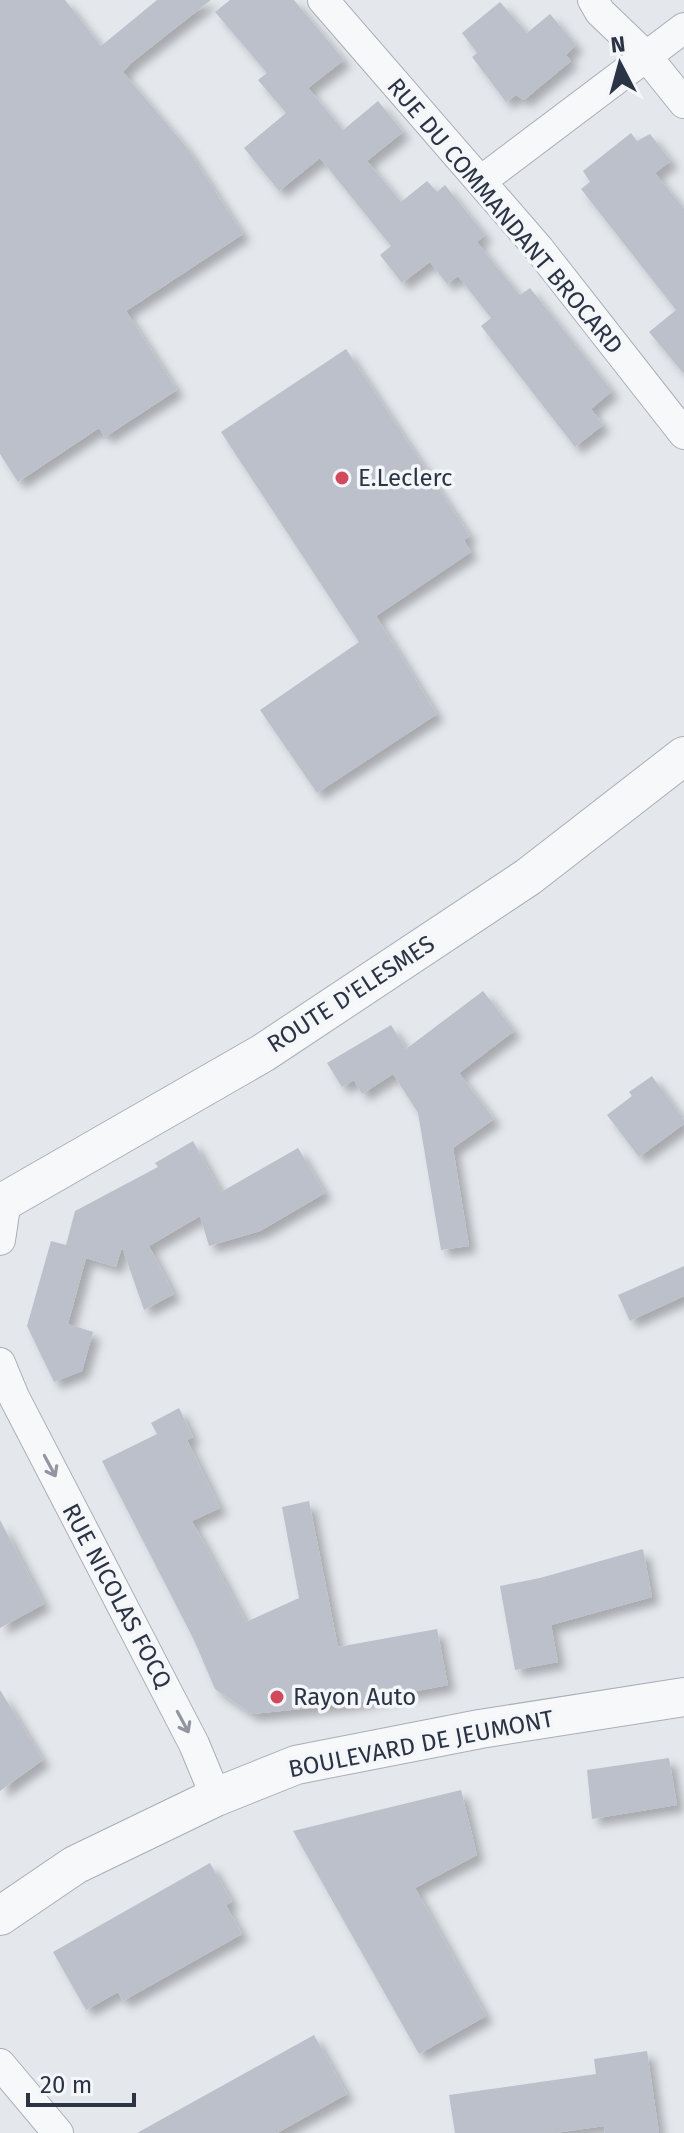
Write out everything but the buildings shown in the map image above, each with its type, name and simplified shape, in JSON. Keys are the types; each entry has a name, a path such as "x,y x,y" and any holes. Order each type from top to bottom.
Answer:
{"street":[{"name":"RUE DU COMMANDANT BROCARD","path":"323,0 539,249 684,434"},
{"path":"593,0 600,12 647,57 684,103"},
{"path":"481,181 684,28"},
{"name":"ROUTE D'ELESMES","path":"3,1202 263,1053 528,877 684,756"},
{"path":"0,1240 3,1202"},
{"name":"RUE NICOLAS FOCQ","path":"0,1363 7,1390 194,1744 216,1797"},
{"name":"BOULEVARD DE JEUMONT","path":"0,1916 75,1865 216,1797 296,1765 480,1729 684,1697"},
{"path":"0,2064 58,2133"}],"place":[{"name":"E.Leclerc","path":"342,478"},
{"name":"Rayon Auto","path":"277,1697"}]}
